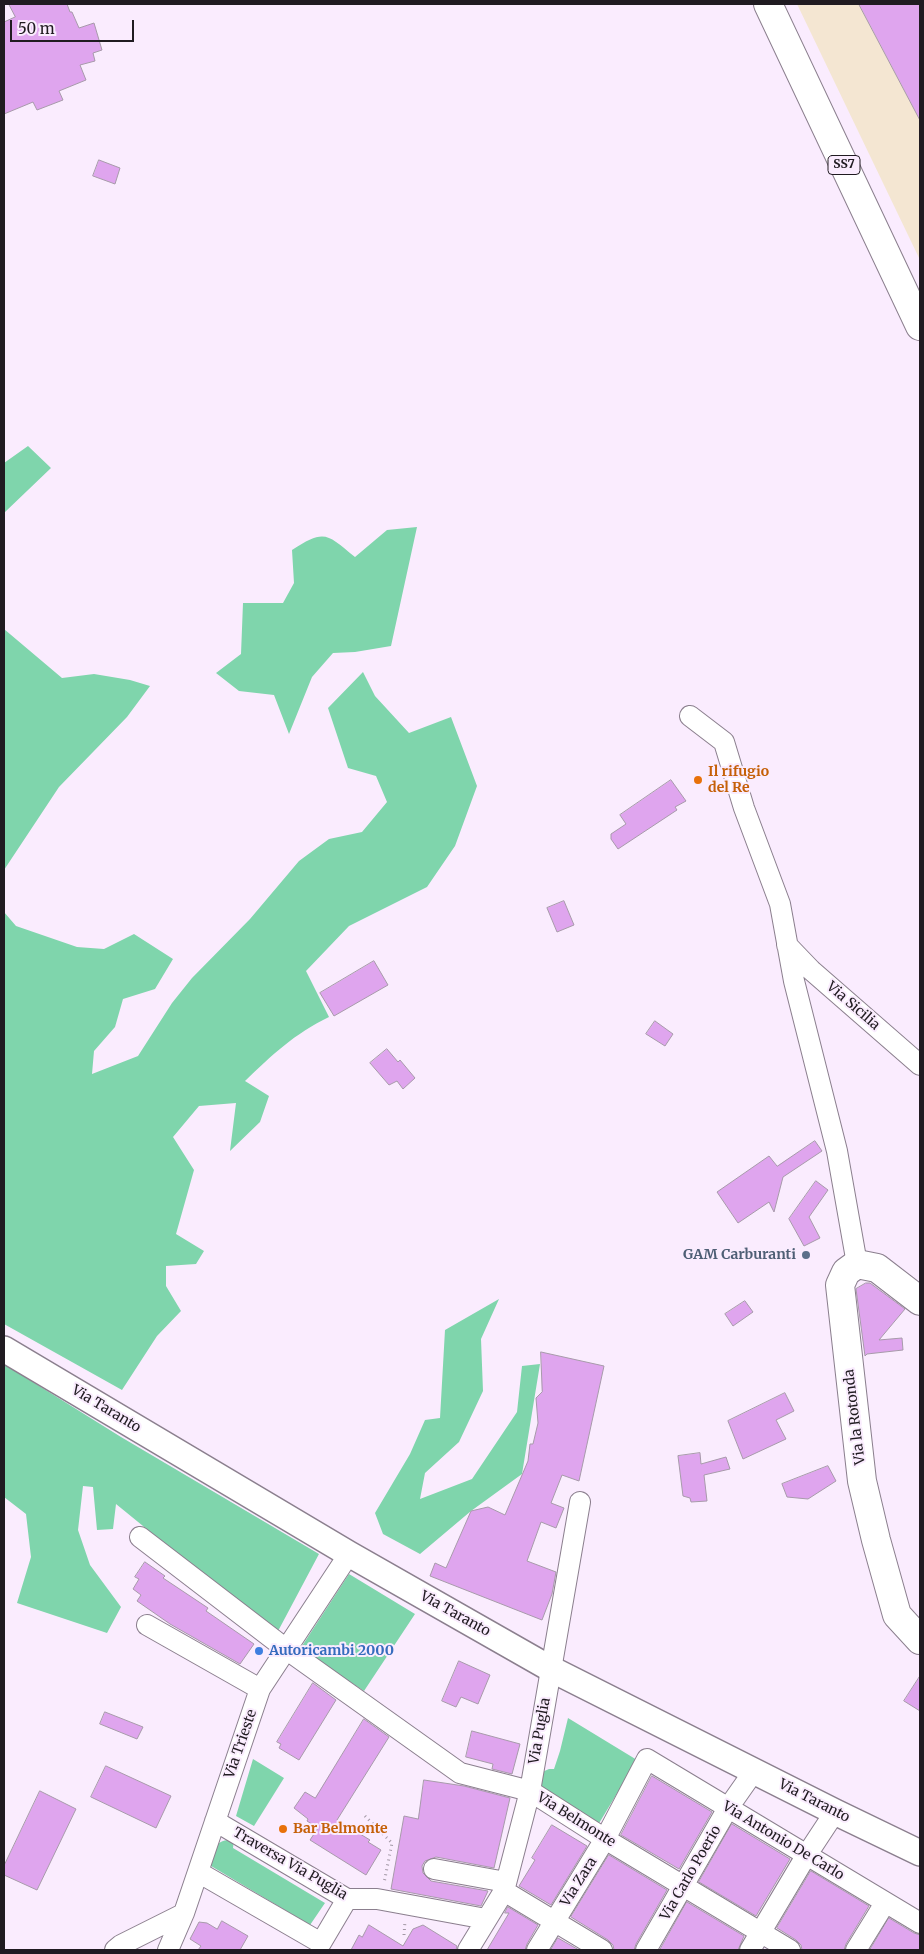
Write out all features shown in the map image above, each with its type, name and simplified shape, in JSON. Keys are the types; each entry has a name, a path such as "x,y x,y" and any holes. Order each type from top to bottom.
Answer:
{"main road":[{"name":"SS7","path":"768,4 920,326"},
{"path":"857,1264 877,1268 920,1301"},
{"name":"Via la Rotonda","path":"857,1264 846,1272 840,1285 862,1481 897,1615 920,1640"}],"street":[{"path":"690,716 724,742 744,808 780,904 794,980 838,1151 857,1264"},
{"name":"Via Sicilia","path":"787,945 812,970 920,1065"},
{"name":"Via Taranto","path":"4,1348 349,1554 551,1668 920,1853"},
{"name":"Via Puglia","path":"468,1950 505,1887 530,1791 580,1502"},
{"name":"Via Belmonte","path":"140,1537 286,1649 460,1772 530,1791 683,1886 755,1942 790,1950"},
{"name":"Via Trieste","path":"169,1946 198,1872 260,1690 349,1554"},
{"path":"146,1625 260,1690"},
{"name":"Via Antonio De Carlo","path":"646,1759 920,1923"},
{"name":"Via Zara","path":"537,1950 605,1839 646,1759"},
{"name":"Via Carlo Poerio","path":"646,1950 728,1808 754,1771"},
{"path":"755,1942 806,1856 835,1812"},
{"name":"Traversa Via Puglia","path":"215,1821 347,1899 377,1899 486,1919"},
{"path":"434,1869 505,1887 554,1922 602,1950"},
{"path":"198,1872 321,1947 347,1899"},
{"path":"856,1950 885,1903"},
{"path":"115,1950 121,1944 183,1914"},
{"path":"143,1934 154,1933 167,1936 169,1946"}],"path":[{"path":"365,1816 392,1843 384,1882"}],"shaded area":[{"path":"797,4 920,4 920,260"}],"green space":[{"path":"28,446 51,468 4,513 4,463"},
{"path":"417,527 391,646 355,652 333,653 312,677 289,734 274,695 239,691 216,673 241,654 243,603 283,603 294,583 292,550 312,539 326,537 332,539 355,557 387,530"},
{"path":"4,629 62,678 94,674 130,680 150,686 127,717 59,787 4,870"},
{"path":"363,672 375,696 409,733 451,717 477,786 455,846 427,887 349,926 306,971 329,1017 294,1038 245,1081 269,1096 260,1122 230,1151 236,1103 199,1106 173,1137 194,1170 176,1234 204,1251 196,1264 166,1266 166,1286 181,1311 157,1336 122,1390 4,1324 4,912 16,926 77,947 104,949 134,934 173,959 155,989 123,999 115,1027 94,1051 92,1074 138,1056 172,1003 192,978 250,919 299,861 329,839 362,832 387,802 376,776 348,768 328,708"},
{"path":"499,1299 481,1339 483,1391 459,1442 425,1473 420,1499 472,1479 517,1412 522,1366 540,1364 522,1474 471,1511 420,1554 383,1534 375,1513 410,1454 425,1420 440,1418 445,1330"},
{"path":"4,1364 121,1437 319,1554 277,1633 116,1504 113,1529 97,1530 93,1487 83,1486 78,1530 90,1565 121,1607 107,1633 17,1603 31,1557 26,1514 4,1497"},
{"path":"349,1574 415,1614 364,1691 300,1649"},
{"path":"568,1718 637,1760 598,1825 536,1788 540,1773 554,1769"},
{"path":"253,1759 284,1778 254,1826 236,1816"},
{"path":"234,1839 233,1848 325,1903 310,1925 206,1863 219,1843"}],"building":[{"path":"9,4 67,4 79,28 94,23 102,50 93,53 95,61 80,65 86,80 59,91 63,100 37,110 33,102 4,114 4,22 15,17"},
{"path":"859,4 920,4 920,120"},
{"path":"99,160 120,168 115,184 93,176"},
{"path":"671,780 686,801 675,807 677,810 618,849 611,839 611,834 626,824 620,815"},
{"path":"564,901 574,925 557,932 547,908"},
{"path":"374,961 388,985 334,1016 320,993"},
{"path":"655,1021 673,1034 665,1046 646,1034"},
{"path":"387,1049 398,1062 400,1060 415,1078 403,1089 397,1081 389,1085 370,1063"},
{"path":"815,1141 822,1151 783,1177 774,1212 769,1202 738,1223 717,1192 769,1156 777,1166"},
{"path":"816,1181 828,1190 809,1217 820,1238 804,1246 789,1219"},
{"path":"866,1283 870,1283 905,1309 879,1340 902,1338 903,1350 867,1354 865,1356 856,1289"},
{"path":"745,1301 753,1312 733,1326 725,1314"},
{"path":"541,1352 604,1366 579,1481 562,1475 551,1503 564,1508 556,1528 541,1522 527,1561 556,1572 552,1594 542,1620 430,1576 435,1563 446,1568 471,1511 488,1507 505,1515 528,1461 530,1444 533,1444 538,1423 536,1398 542,1392"},
{"path":"785,1393 794,1411 776,1420 786,1439 743,1459 728,1421"},
{"path":"700,1453 701,1464 726,1457 730,1469 704,1475 707,1501 691,1502 690,1498 683,1496 678,1456"},
{"path":"828,1466 836,1481 808,1499 787,1497 782,1484"},
{"path":"145,1562 165,1576 163,1578 208,1608 206,1611 254,1644 240,1664 170,1624 137,1601 141,1595 133,1589 139,1579 135,1577"},
{"path":"459,1661 490,1675 478,1704 461,1697 456,1707 442,1701"},
{"path":"920,1676 920,1711 904,1701"},
{"path":"313,1683 336,1700 299,1760 279,1748 281,1744 277,1742"},
{"path":"105,1712 143,1727 137,1739 100,1724"},
{"path":"364,1719 389,1737 337,1820 370,1840 368,1842 381,1850 366,1875 310,1840 318,1828 307,1821 308,1819 294,1808 305,1792 315,1798"},
{"path":"472,1731 520,1744 512,1774 492,1769 493,1764 466,1757"},
{"path":"106,1766 171,1796 156,1828 91,1797"},
{"path":"652,1776 712,1812 679,1869 621,1835"},
{"path":"424,1780 464,1786 510,1798 494,1868 436,1857 425,1861 422,1866 423,1873 431,1881 488,1891 481,1906 391,1889 404,1816 418,1819"},
{"path":"40,1791 76,1809 37,1890 4,1875 4,1866"},
{"path":"732,1824 790,1859 756,1916 699,1882"},
{"path":"552,1825 587,1846 551,1905 519,1886 535,1860 532,1858"},
{"path":"609,1855 667,1890 634,1950 614,1950 613,1945 608,1940 571,1917"},
{"path":"811,1871 869,1906 844,1950 802,1950 801,1945 796,1940 777,1928"},
{"path":"687,1902 744,1936 738,1950 660,1950"},
{"path":"508,1907 538,1925 525,1950 487,1950 509,1913 505,1913"},
{"path":"889,1918 920,1935 920,1950 870,1950"},
{"path":"222,1921 248,1936 240,1950 198,1950 201,1946 190,1939 199,1922 207,1923 217,1929"},
{"path":"369,1925 403,1946 413,1929 423,1925 457,1946 456,1950 351,1950 359,1935 362,1937"},
{"path":"558,1938 579,1950 551,1950"}],"place":[{"name":"Il rifugio del Re","path":"698,780"},
{"name":"GAM Carburanti","path":"806,1255"},
{"name":"Autoricambi 2000","path":"259,1651"},
{"name":"Bar Belmonte","path":"283,1829"}]}
